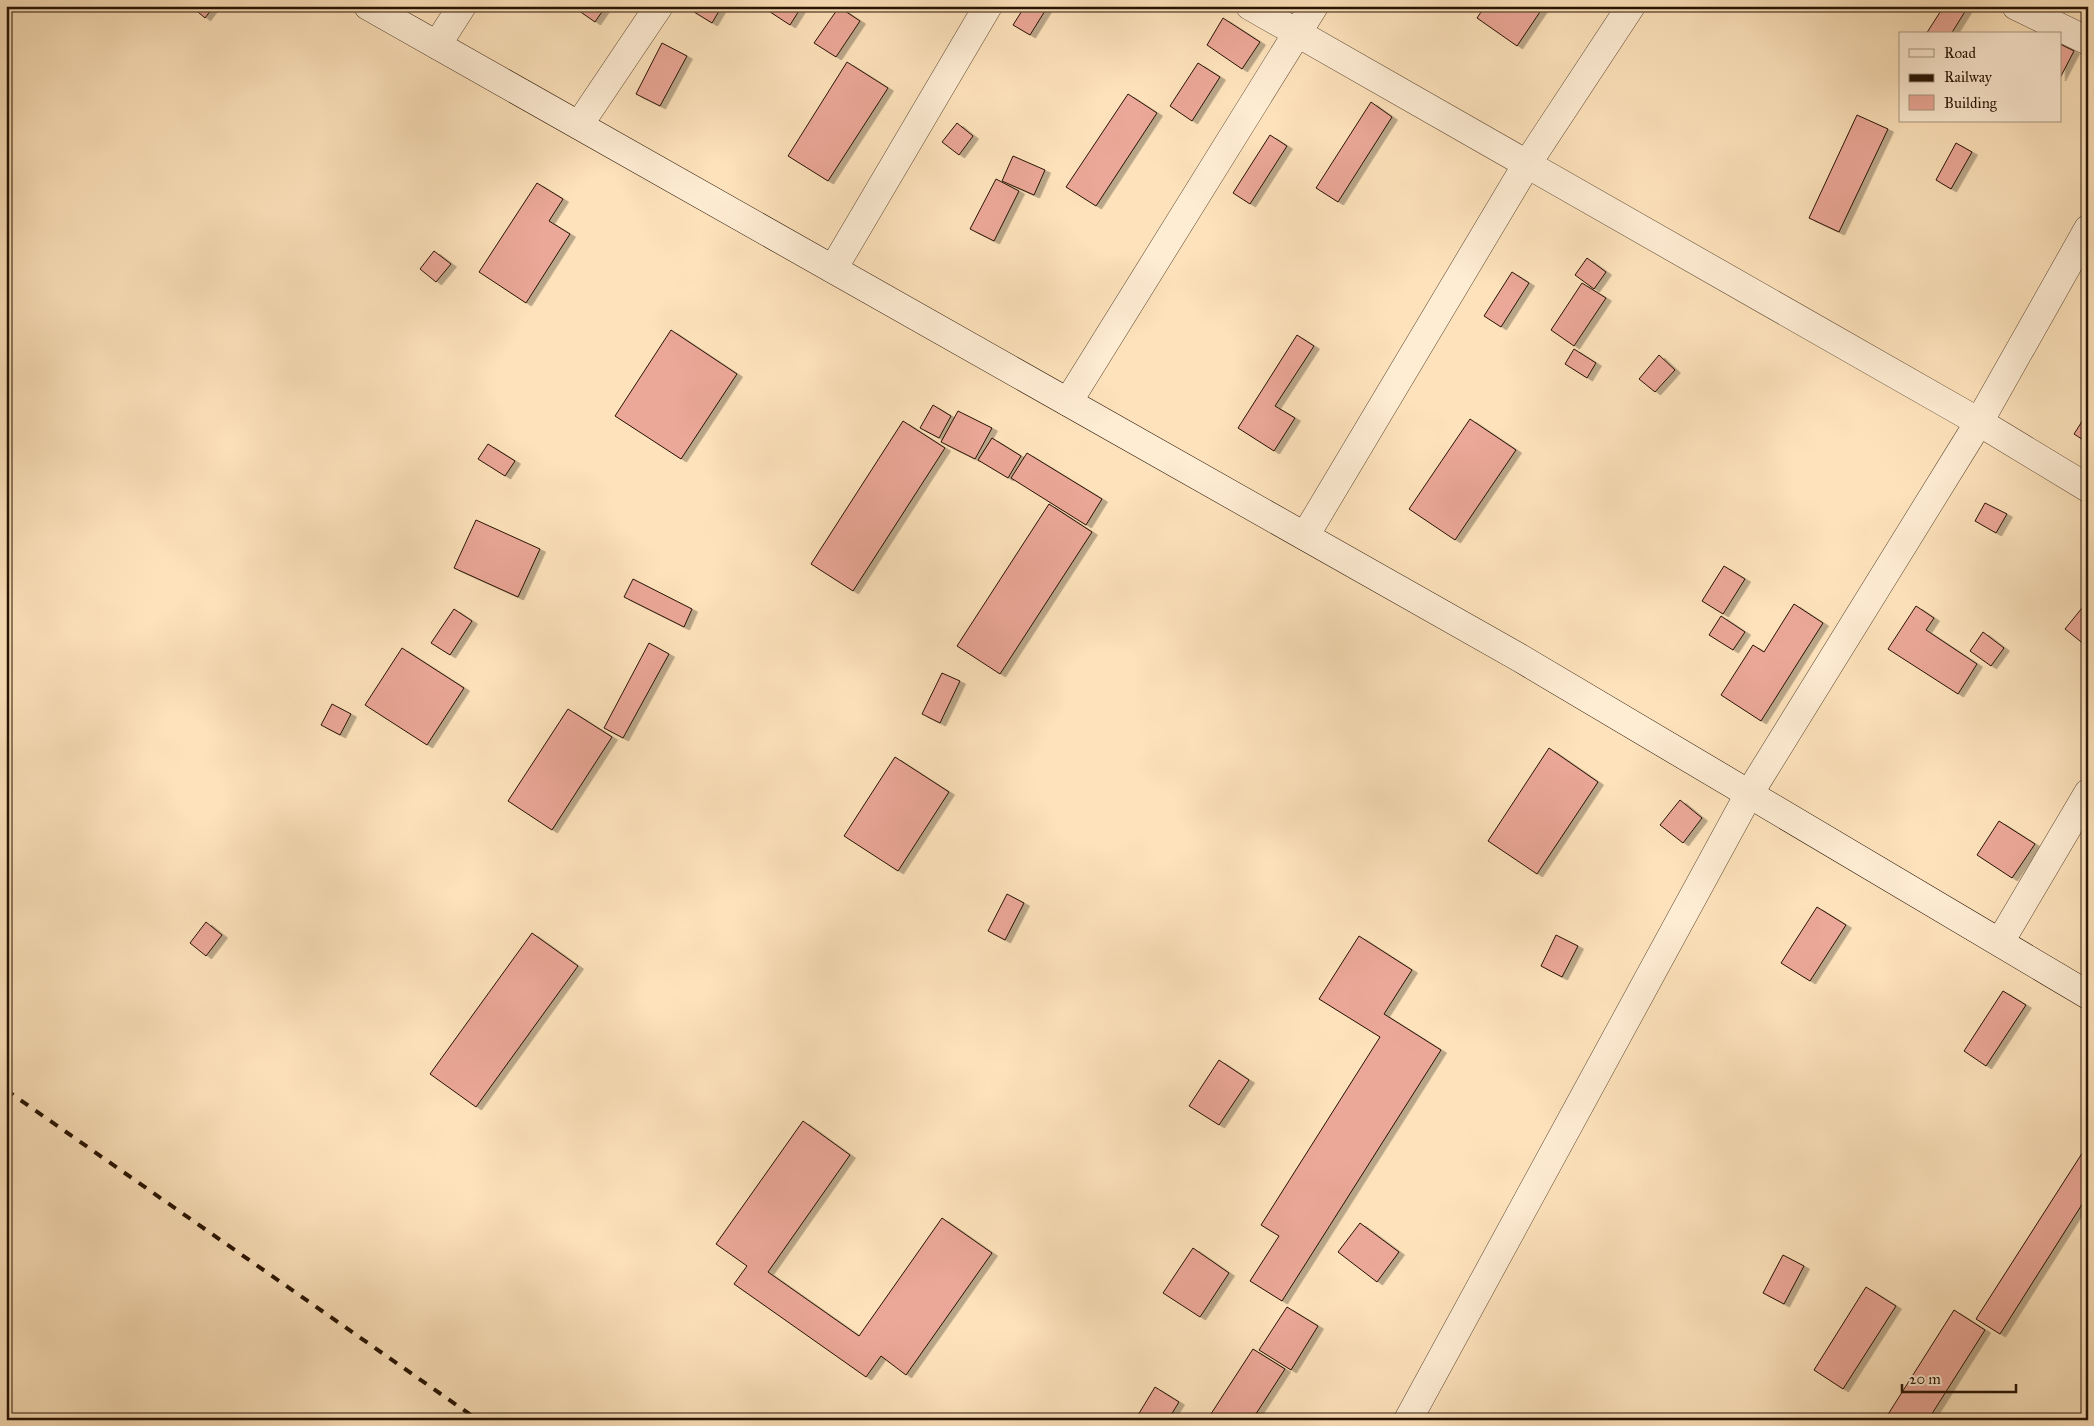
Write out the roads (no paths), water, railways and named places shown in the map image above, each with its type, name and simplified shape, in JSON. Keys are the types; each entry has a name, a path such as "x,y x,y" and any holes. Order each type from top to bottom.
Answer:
{"street":[{"path":"368,6 1520,658 2088,994"},
{"path":"437,45 462,6"},
{"path":"579,126 659,6"},
{"path":"833,269 988,6"},
{"path":"1250,6 1979,422 2088,488"},
{"path":"1068,402 1314,6"},
{"path":"1305,536 1527,164 1630,6"},
{"path":"2016,6 2088,41"},
{"path":"1408,1420 1749,794 1979,422 2088,229"},
{"path":"2000,942 2088,793"}],"railway":[{"path":"6,1090 478,1420"}]}
